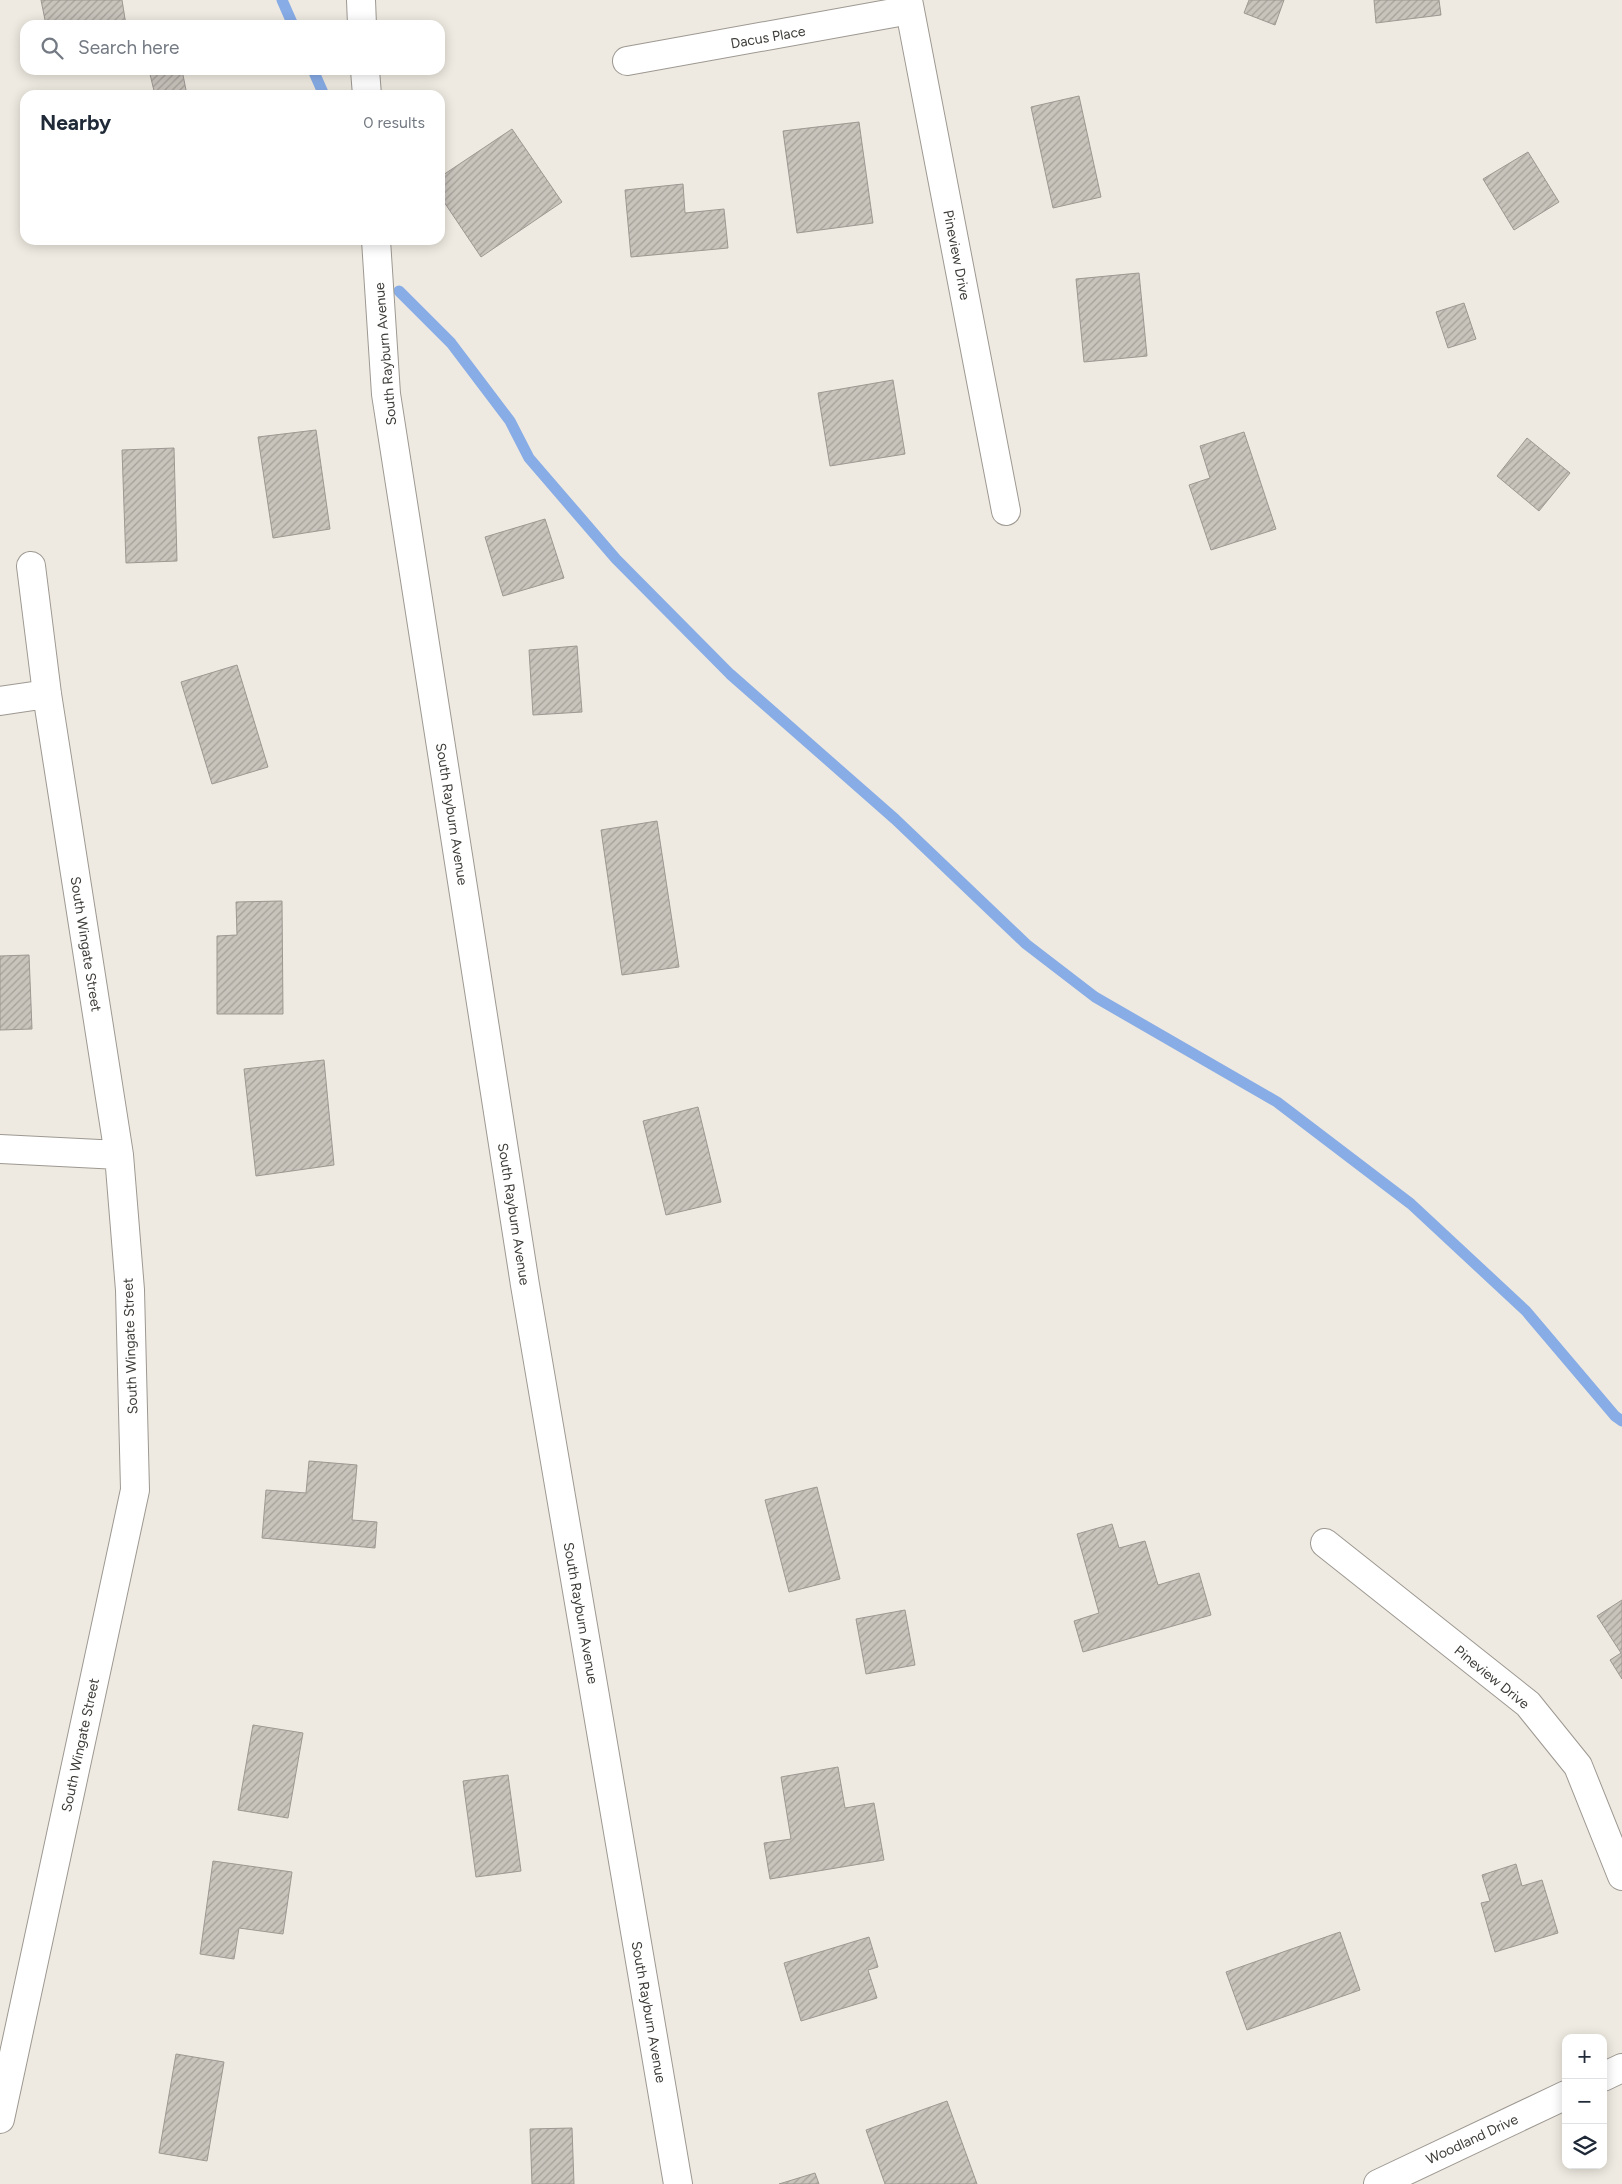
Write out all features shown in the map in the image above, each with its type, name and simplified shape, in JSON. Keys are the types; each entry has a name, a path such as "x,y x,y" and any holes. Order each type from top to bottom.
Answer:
{"street":[{"path":"361,0 362,20"},
{"name":"Dacus Place","path":"626,61 909,5"},
{"name":"Pineview Drive","path":"909,5 1006,511"},
{"path":"365,75 367,90"},
{"name":"South Rayburn Avenue","path":"376,245 389,414 525,1285 678,2184"},
{"name":"South Wingate Street","path":"0,2119 135,1490 130,1290 119,1155 47,694 31,566"},
{"path":"0,701 47,694"},
{"path":"0,1149 119,1155"},
{"name":"Pineview Drive","path":"1325,1543 1528,1704 1578,1766 1622,1876"},
{"path":"1607,2075 1622,2068"},
{"name":"Woodland Drive","path":"1378,2184 1562,2097"}],"building":[{"path":"41,0 122,0 125,20 45,20"},
{"path":"1249,0 1284,0 1275,25 1244,13"},
{"path":"1374,0 1439,0 1441,15 1376,23"},
{"path":"150,75 183,75 186,90 154,90"},
{"path":"1079,96 1101,197 1053,208 1031,107"},
{"path":"859,122 873,223 797,233 783,131"},
{"path":"512,129 562,202 481,257 445,203 445,174"},
{"path":"1528,152 1559,202 1514,230 1483,179"},
{"path":"683,184 685,213 724,209 728,248 631,257 625,190"},
{"path":"1139,273 1147,356 1084,362 1076,279"},
{"path":"1464,303 1476,339 1448,348 1436,312"},
{"path":"893,380 905,454 830,466 818,393"},
{"path":"316,430 330,529 273,538 258,437"},
{"path":"1244,432 1276,529 1211,550 1189,485 1210,478 1200,446"},
{"path":"1527,438 1570,473 1539,511 1497,476"},
{"path":"174,448 177,561 126,563 122,450"},
{"path":"545,519 564,578 503,596 485,537"},
{"path":"577,646 582,712 533,715 529,650"},
{"path":"237,665 268,767 212,784 181,682"},
{"path":"657,821 679,967 622,975 601,830"},
{"path":"282,901 283,1014 217,1014 217,936 237,935 236,902"},
{"path":"29,955 32,1029 0,1030 0,956"},
{"path":"324,1060 334,1165 256,1176 244,1069"},
{"path":"698,1107 721,1202 666,1215 643,1121"},
{"path":"309,1461 357,1465 352,1520 377,1522 375,1548 262,1538 266,1490 306,1493"},
{"path":"817,1487 840,1579 789,1592 765,1500"},
{"path":"1112,1524 1119,1548 1145,1541 1158,1585 1199,1573 1211,1615 1083,1652 1074,1621 1099,1613 1077,1534"},
{"path":"1622,1600 1622,1679 1610,1660 1621,1653 1597,1616"},
{"path":"905,1610 915,1665 866,1674 856,1619"},
{"path":"253,1725 303,1733 288,1818 238,1810"},
{"path":"838,1767 845,1808 874,1803 884,1860 770,1879 764,1843 791,1839 781,1777"},
{"path":"508,1775 521,1871 476,1877 463,1781"},
{"path":"213,1861 292,1872 283,1934 239,1928 234,1959 200,1954"},
{"path":"1516,1864 1522,1886 1542,1880 1558,1933 1495,1952 1481,1903 1490,1901 1482,1875"},
{"path":"1340,1932 1360,1990 1247,2030 1226,1972"},
{"path":"869,1937 878,1967 868,1970 877,1998 801,2021 784,1963"},
{"path":"176,2054 224,2062 207,2161 159,2153"},
{"path":"947,2101 977,2184 885,2184 866,2130"},
{"path":"572,2128 574,2184 532,2184 530,2129"},
{"path":"815,2173 819,2184 779,2184"}],"waterway":[{"path":"282,0 291,20"},
{"path":"315,75 322,90"},
{"path":"399,291 451,343 510,421 529,458 616,559 730,674 895,819 1026,944 1095,997 1277,1102 1411,1204 1526,1311 1615,1416 1622,1421"}]}
